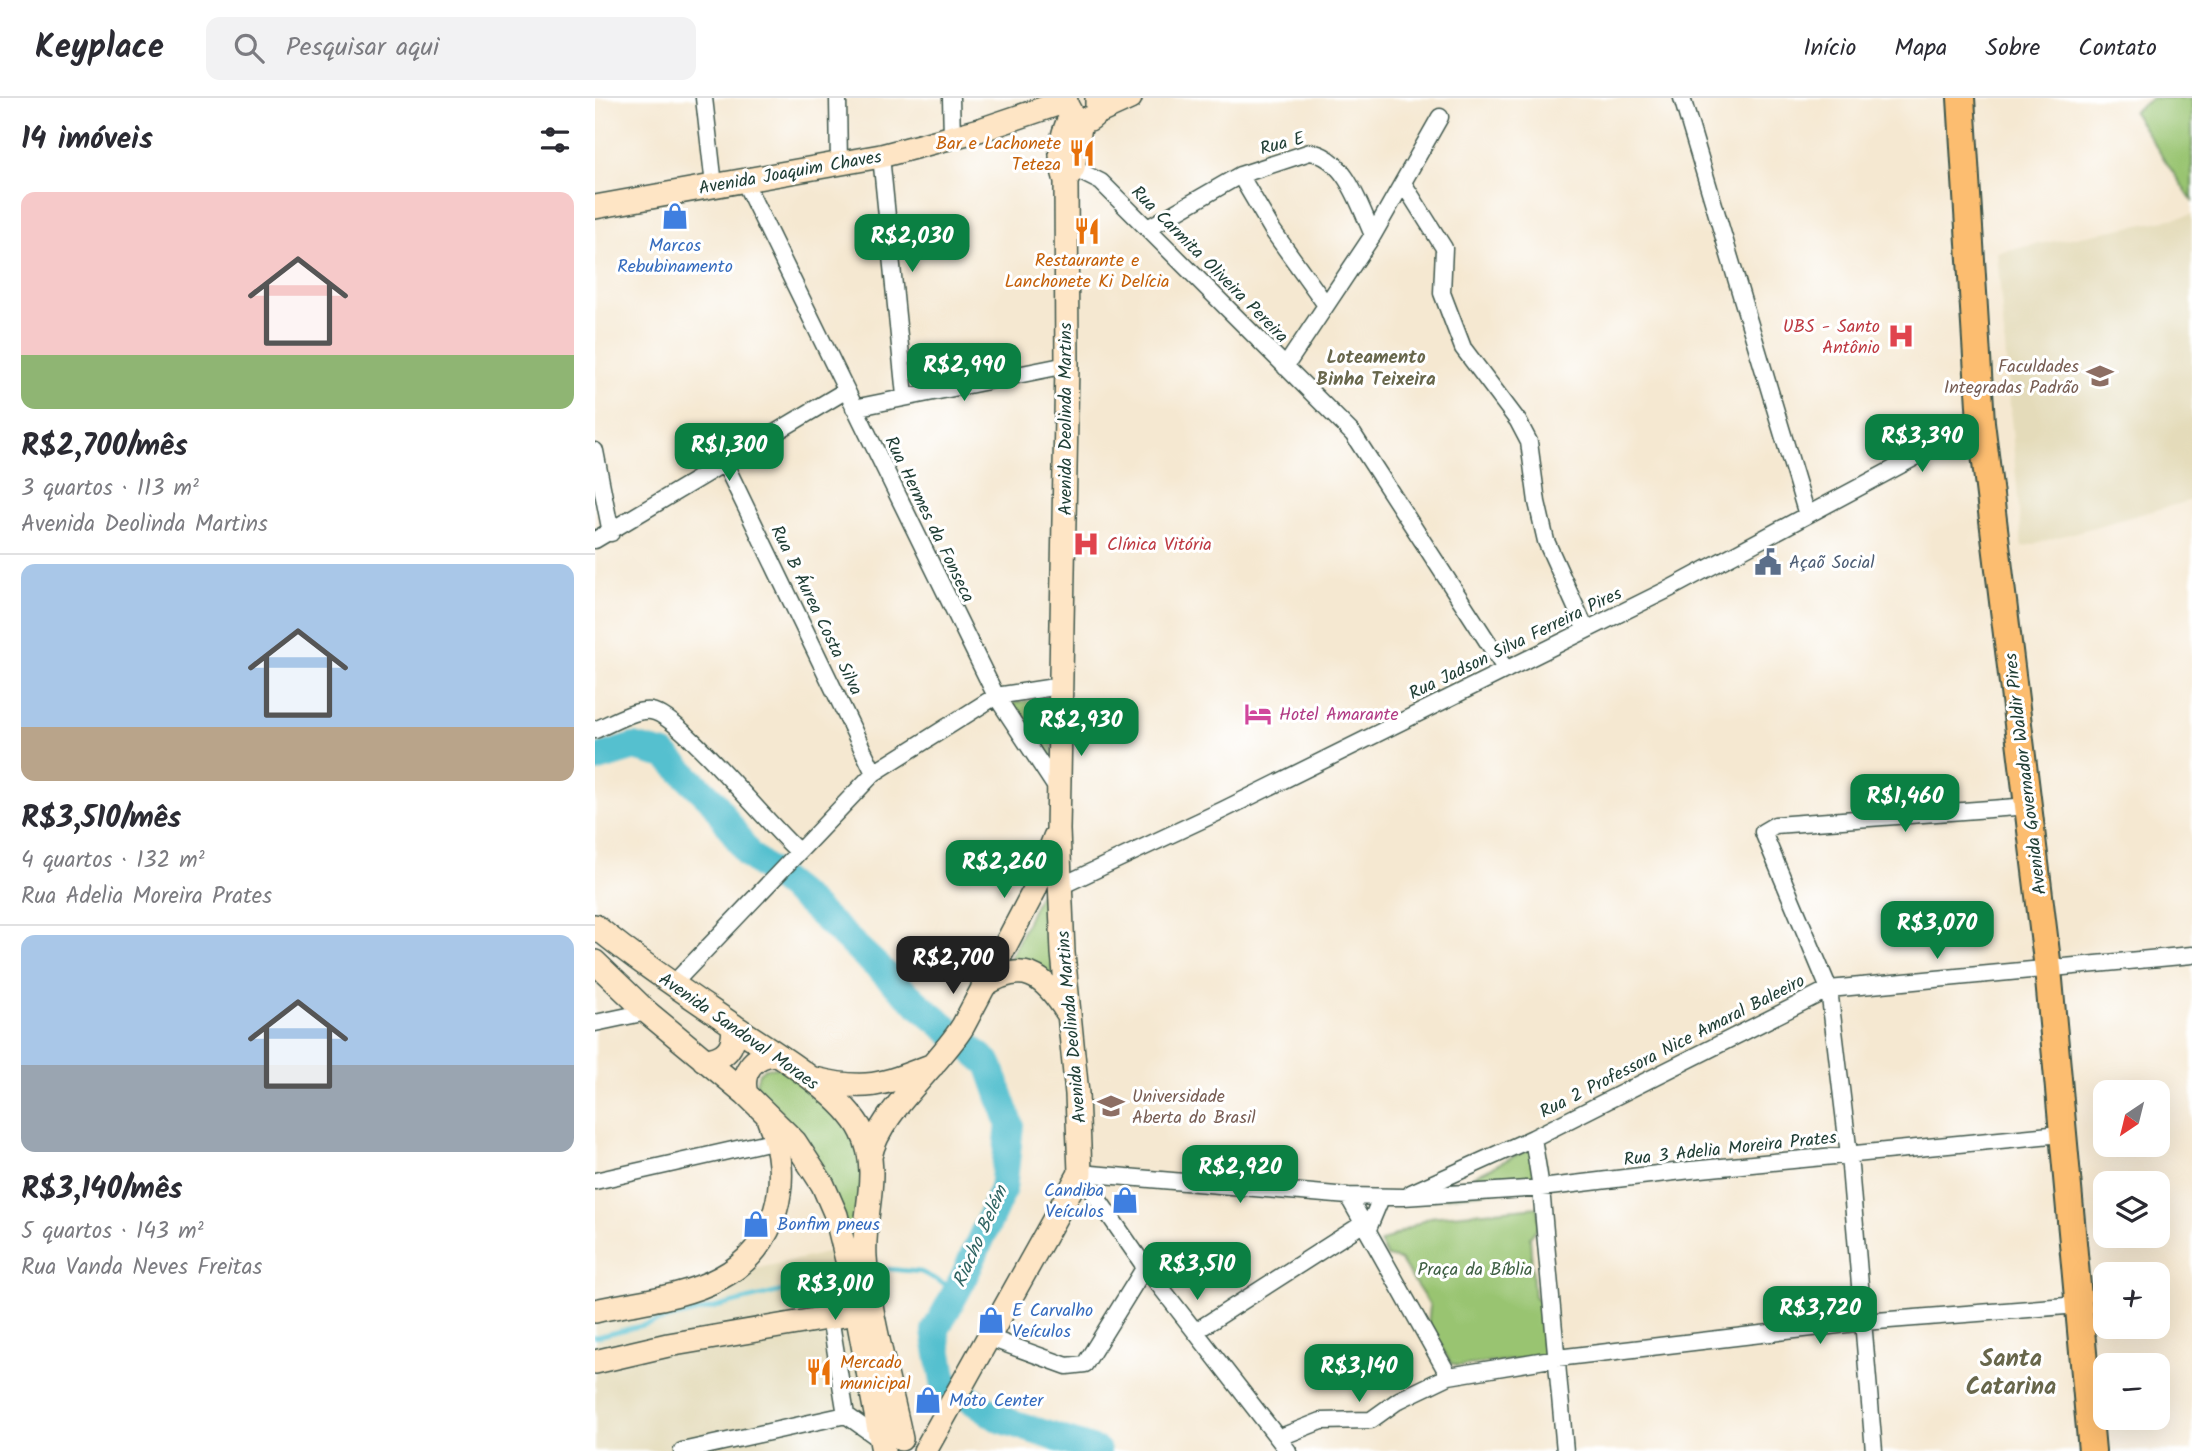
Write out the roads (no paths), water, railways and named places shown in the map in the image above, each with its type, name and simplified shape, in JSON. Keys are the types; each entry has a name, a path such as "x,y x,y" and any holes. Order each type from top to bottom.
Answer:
{"main road":[{"name":"Avenida Joaquim Chaves","path":"595,207 743,179 839,165 983,129 1034,126 1078,109 1130,98"},
{"name":"Avenida Governador Waldir Pires","path":"1961,98 1981,422 2048,969 2092,1451"},
{"name":"Avenida Deolinda Martins","path":"1078,109 1061,138 1059,152 1070,175 1058,830 1069,1016 1078,1107 1080,1173"},
{"path":"870,1157 881,1126 951,1046 963,1026 1034,891 1058,830"},
{"name":"Avenida Sandoval Moraes","path":"595,926 673,984 810,1078 862,1132 870,1157 871,1185 856,1258 860,1310 900,1446"},
{"name":"Avenida Sandoval Moraes","path":"595,962 647,1012 746,1094 795,1142 824,1185 856,1258"},
{"path":"983,986 1009,972 1029,974 1050,986 1069,1016"},
{"path":"704,1060 724,1055 733,1045 733,1025"},
{"path":"746,1094 744,1086 750,1066 760,1058 775,1054"},
{"path":"810,1078 845,1087 869,1087 936,1064"},
{"path":"595,1311 709,1283 742,1263 770,1227 780,1198 781,1162 777,1140 765,1114"},
{"path":"900,1446 942,1418 1080,1173"},
{"path":"595,1362 668,1345 860,1310"},
{"name":"Avenida Sandoval Moraes","path":"860,1310 900,1446"}],"street":[{"path":"703,98 714,185"},
{"path":"838,98 839,165"},
{"path":"951,98 952,137"},
{"path":"1682,98 1807,515"},
{"path":"1285,367 1362,254 1440,117"},
{"name":"Rua E","path":"1148,228 1240,175 1310,152 1320,153 1341,172 1373,235"},
{"path":"881,156 905,396"},
{"name":"Rua Carmita Oliveira Pereira","path":"1070,175 1101,182 1353,434 1506,670"},
{"path":"1240,175 1279,240 1326,305"},
{"name":"Rua Hermes da Fonseca","path":"743,179 996,696 1059,792"},
{"path":"1403,183 1444,248 1442,293 1462,348 1518,421 1529,442 1546,541 1586,630"},
{"path":"854,408 1067,365"},
{"path":"595,540 611,533 845,391"},
{"name":"Rua Jadson Silva Ferreira Pires","path":"1061,886 1586,630 1981,422"},
{"path":"595,451 611,533"},
{"name":"Rua B Áurea Costa Silva","path":"725,464 874,774"},
{"path":"673,984 874,774 996,696 1061,686"},
{"path":"595,730 639,712 651,711 661,715 691,741 799,852"},
{"path":"1874,1451 1849,1155 1829,989 1762,836 1764,830 1775,825 2030,806"},
{"path":"1829,989 2192,955"},
{"name":"Rua 2 Professora Nice Amaral Baleeiro","path":"1403,1197 1533,1138 1829,989"},
{"path":"595,1023 647,1012"},
{"name":"Rua 3 Adelia Moreira Prates","path":"1080,1173 1381,1198 1541,1188 2061,1134"},
{"path":"1533,1138 1541,1188 1565,1451"},
{"path":"595,1181 777,1140"},
{"path":"1080,1173 1145,1267 1283,1444 1299,1427 1321,1421 1371,1420 1399,1401 1450,1376 1557,1358 1864,1322 2079,1305"},
{"path":"1348,1196 1450,1376"},
{"path":"1196,1331 1366,1226 1381,1198"},
{"path":"987,1336 1067,1366 1085,1364 1145,1267"},
{"path":"836,1347 860,1310"},
{"path":"829,1317 846,1415"},
{"path":"682,1451 846,1415 900,1446"}],"waterway":[{"name":"Riacho Belém","path":"595,759 634,747 665,755 713,801 749,855 804,899 920,1006 989,1064 1010,1124 1003,1189 963,1279 935,1331 944,1382 1000,1419 1097,1451"},
{"path":"888,1269 921,1272 957,1290"},
{"path":"595,1337 839,1277"}],"place":[{"name":"Bar e Lachonete Teteza","path":"1082,153"},
{"name":"Marcos Rebubinamento","path":"675,216"},
{"name":"Restaurante e Lanchonete Ki Delícia","path":"1087,231"},
{"name":"UBS - Santo Antônio","path":"1901,336"},
{"name":"Faculdades Integradas Padrão","path":"2100,376"},
{"name":"Clínica Vitória","path":"1086,544"},
{"name":"Açaõ Social","path":"1768,562"},
{"name":"Hotel Amarante","path":"1258,714"},
{"name":"Universidade Aberta do Brasil","path":"1111,1106"},
{"name":"Candiba Veículos","path":"1125,1200"},
{"name":"Bonfim pneus","path":"756,1224"},
{"name":"E Carvalho Veículos","path":"991,1320"},
{"name":"Mercado municipal","path":"819,1372"},
{"name":"Moto Center","path":"928,1400"}],"district":[{"name":"Loteamento Binha Teixeira","path":"1376,367"},
{"name":"Santa Catarina","path":"2011,1372"}],"park label":[{"name":"Praça da Bíblia","path":"1475,1269"}]}
